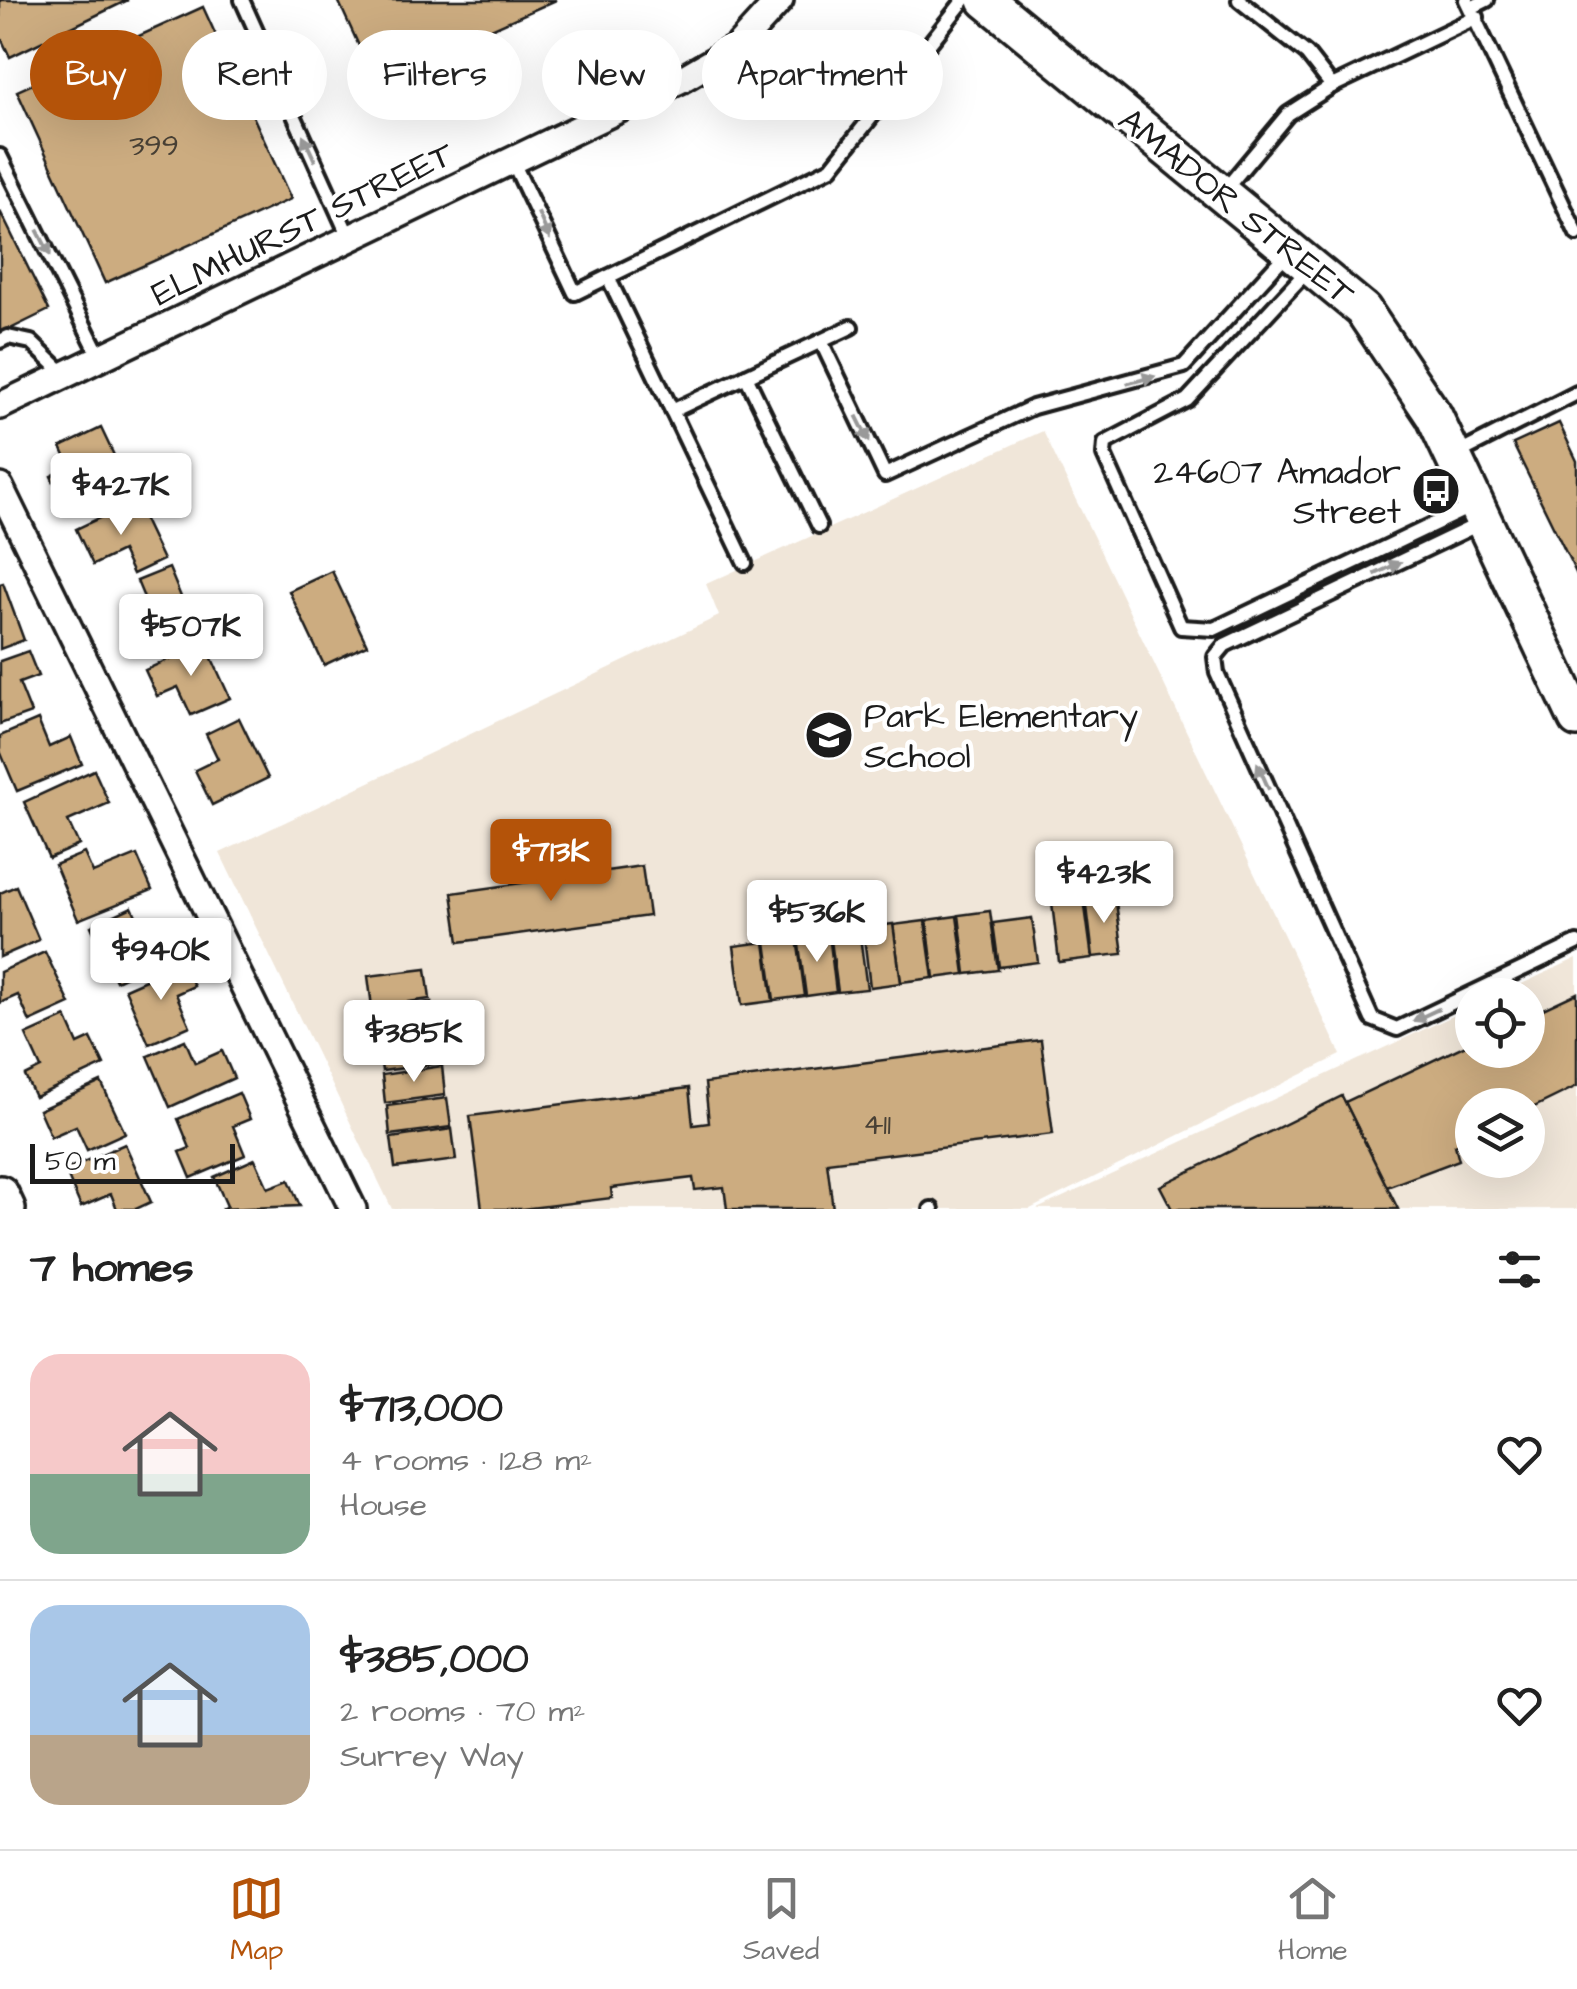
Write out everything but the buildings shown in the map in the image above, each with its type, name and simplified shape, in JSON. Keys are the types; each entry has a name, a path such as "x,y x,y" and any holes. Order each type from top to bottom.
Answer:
{"street":[{"name":"ELMHURST STREET","path":"0,406 724,55 780,0"},
{"name":"AMADOR STREET","path":"986,0 1364,310 1434,416 1577,718"},
{"path":"0,487 353,1209"},
{"path":"0,1194 7,1209"}],"lane":[{"path":"242,0 349,238"},
{"path":"512,160 575,293 831,168 964,0"},
{"path":"1239,0 1308,54 1332,86"},
{"path":"1222,194 1288,114 1487,0"},
{"path":"1472,8 1577,234"},
{"path":"0,156 102,359"},
{"path":"821,341 885,474 1032,407 1184,366 1300,258"},
{"path":"1300,258 1186,400 1105,443 1104,455 1181,627 1214,629 1480,513"},
{"path":"608,277 745,563"},
{"path":"672,410 851,328"},
{"path":"0,341 8,336 31,342 65,376"},
{"path":"746,376 820,526"},
{"path":"1452,456 1577,393"},
{"path":"1480,513 1225,645 1215,657 1217,673 1372,1019 1397,1028 1577,942"}],"shaded area":[{"name":"Park Elementary School","path":"1043,431 1341,1055 1030,1209 392,1209 220,853 719,616 706,584"},
{"path":"1577,958 1577,1209 1037,1209 1455,1015 1455,1068 1545,1068 1545,978 1534,978"}],"place":[{"name":"24607 Amador Street","path":"1436,491"},
{"name":"Park Elementary School","path":"829,735"}]}
